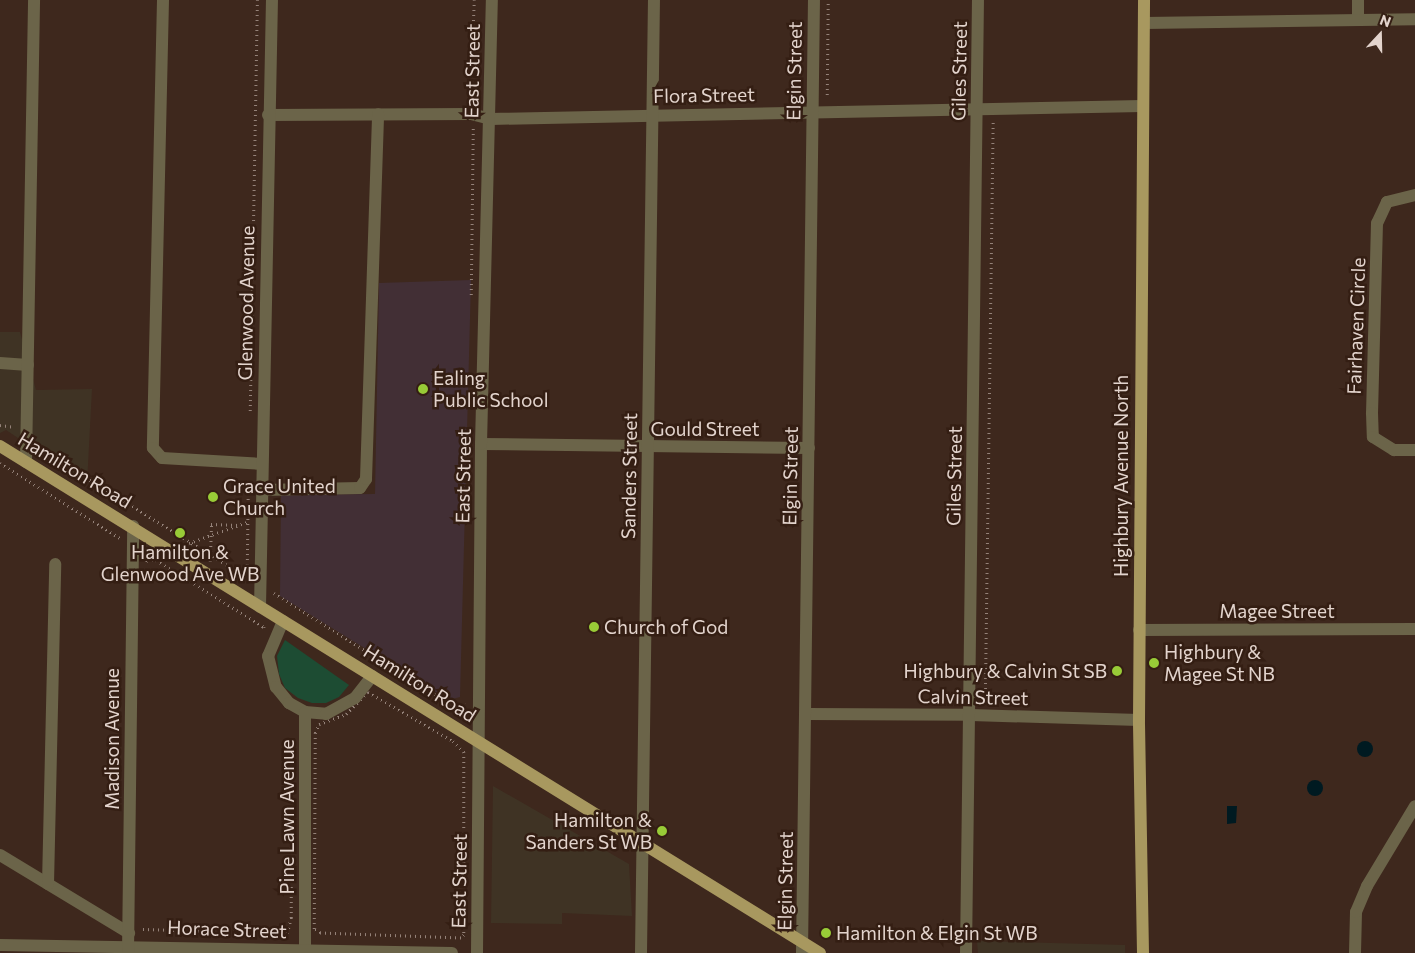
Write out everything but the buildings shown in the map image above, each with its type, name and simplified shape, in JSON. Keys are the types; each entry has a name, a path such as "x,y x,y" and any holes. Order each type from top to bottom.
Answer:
{"main road":[{"name":"Highbury Avenue North","path":"1143,953 1139,720 1144,0"},
{"name":"Hamilton Road","path":"0,446 643,844 802,948 820,953"}],"street":[{"path":"26,462 34,0"},
{"path":"163,0 153,448 162,458 262,464"},
{"name":"Glenwood Avenue","path":"260,607 268,115 272,0"},
{"name":"East Street","path":"476,953 480,743 481,444 491,119 492,0"},
{"name":"Sanders Street","path":"642,953 654,0"},
{"name":"Elgin Street","path":"802,948 807,714 811,112 814,0"},
{"name":"Giles Street","path":"966,953 971,714 978,0"},
{"path":"1358,0 1358,20"},
{"path":"1144,23 1415,19"},
{"name":"Flora Street","path":"268,115 471,114 491,119 652,114 1142,106"},
{"path":"262,490 360,488 366,479 378,114"},
{"name":"Fairhaven Circle","path":"1415,195 1388,202 1377,223 1372,413 1373,437 1394,450 1415,450"},
{"path":"0,363 28,365"},
{"name":"Gould Street","path":"481,444 648,448 810,448"},
{"name":"Madison Avenue","path":"128,944 132,526"},
{"path":"48,884 55,564"},
{"path":"284,621 270,646 270,672 276,688 289,703 305,712 326,714 356,698 372,676"},
{"name":"Magee Street","path":"1140,630 1415,629"},
{"name":"Pine Lawn Avenue","path":"305,712 305,951"},
{"name":"Calvin Street","path":"807,714 971,714 1139,720"},
{"path":"1355,953 1356,912 1367,886 1415,806"},
{"path":"0,855 48,884 128,944"},
{"name":"Horace Street","path":"0,944 128,944 305,951 452,953"}],"path":[{"path":"250,417 257,0"},
{"path":"467,103 472,97 474,0"},
{"path":"827,95 828,0"},
{"path":"985,706 993,117"},
{"path":"471,304 473,125"},
{"path":"37,444 39,449 53,459 210,556 245,575 249,463"},
{"path":"0,463 119,536 120,546"},
{"path":"175,553 189,543 241,524 261,520"},
{"path":"209,575 211,524 241,524"},
{"path":"146,571 147,559 156,560 264,627 264,638"},
{"path":"273,589 274,595 455,707 463,708 465,696"},
{"path":"368,692 373,692 453,741 464,752 464,934 461,938 317,931 314,920 315,733 319,724 346,714 368,692"},
{"path":"141,926 147,932 286,933 290,927 291,813"}],"shaded area":[{"name":"Ealing Public School","path":"471,280 460,697 449,700 280,596 281,495 375,494 379,283"},
{"path":"0,332 20,332 36,390 92,389 87,484 6,430 0,433"},
{"path":"493,786 629,864 632,916 562,913 562,924 491,923"},
{"path":"977,941 1125,945 1125,953 978,953"}],"green space":[{"path":"285,640 349,685 339,697 326,703 312,703 298,698 285,688 279,674 277,656"}],"water":[{"path":"1365,741 1373,749 1365,757 1357,749"},
{"path":"1315,780 1323,788 1315,796 1307,788"},
{"path":"1227,806 1237,806 1236,823 1227,824"}],"place":[{"name":"Ealing Public School","path":"423,389"},
{"name":"Grace United Church","path":"213,497"},
{"name":"Hamilton & Glenwood Ave WB","path":"180,533"},
{"name":"Church of God","path":"594,627"},
{"name":"Highbury & Magee St NB","path":"1154,663"},
{"name":"Highbury & Calvin St SB","path":"1117,671"},
{"name":"Hamilton & Sanders St WB","path":"662,831"},
{"name":"Hamilton & Elgin St WB","path":"826,933"}]}
